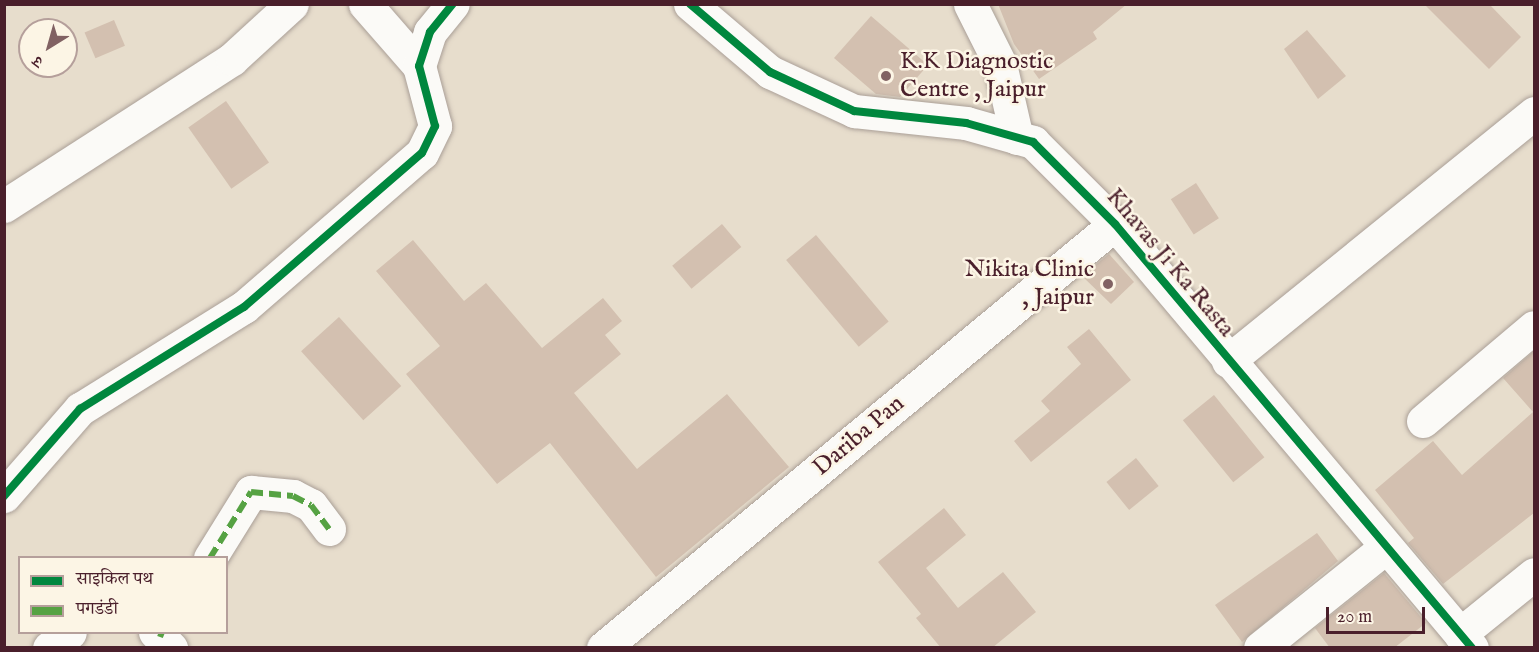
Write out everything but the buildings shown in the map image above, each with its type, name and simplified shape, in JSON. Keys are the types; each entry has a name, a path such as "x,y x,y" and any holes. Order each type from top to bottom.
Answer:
{"street":[{"path":"4,206 232,59 292,4"},
{"path":"4,496 80,409 244,307 422,153 435,126 419,66 365,4"},
{"path":"419,66 430,32 453,4"},
{"name":"Khavas Ji Ka Rasta","path":"690,4 770,72 854,111 966,123 1033,142 1115,224 1385,548 1466,641"},
{"path":"970,4 1000,64 1017,138"},
{"path":"1228,361 1534,113"},
{"name":"Dariba Pan","path":"603,648 1115,224"},
{"path":"1423,421 1534,327"},
{"path":"211,556 251,492 293,496 311,505 329,529"},
{"path":"1260,648 1385,548"},
{"path":"1466,641 1534,574"},
{"path":"50,648 69,634"}],"marked path":[{"path":"211,556 251,492 293,496 311,505 329,529"}],"cycle path":[{"path":"4,496 80,409 244,307 422,153 435,126 419,66 430,32 453,4"},
{"path":"690,4 770,72 854,111 966,123 1033,142 1115,224 1472,648"}],"place":[{"name":"K.K Diagnostic Centre , Jaipur","path":"886,76"},
{"name":"Nikita Clinic , Jaipur","path":"1108,284"}]}
